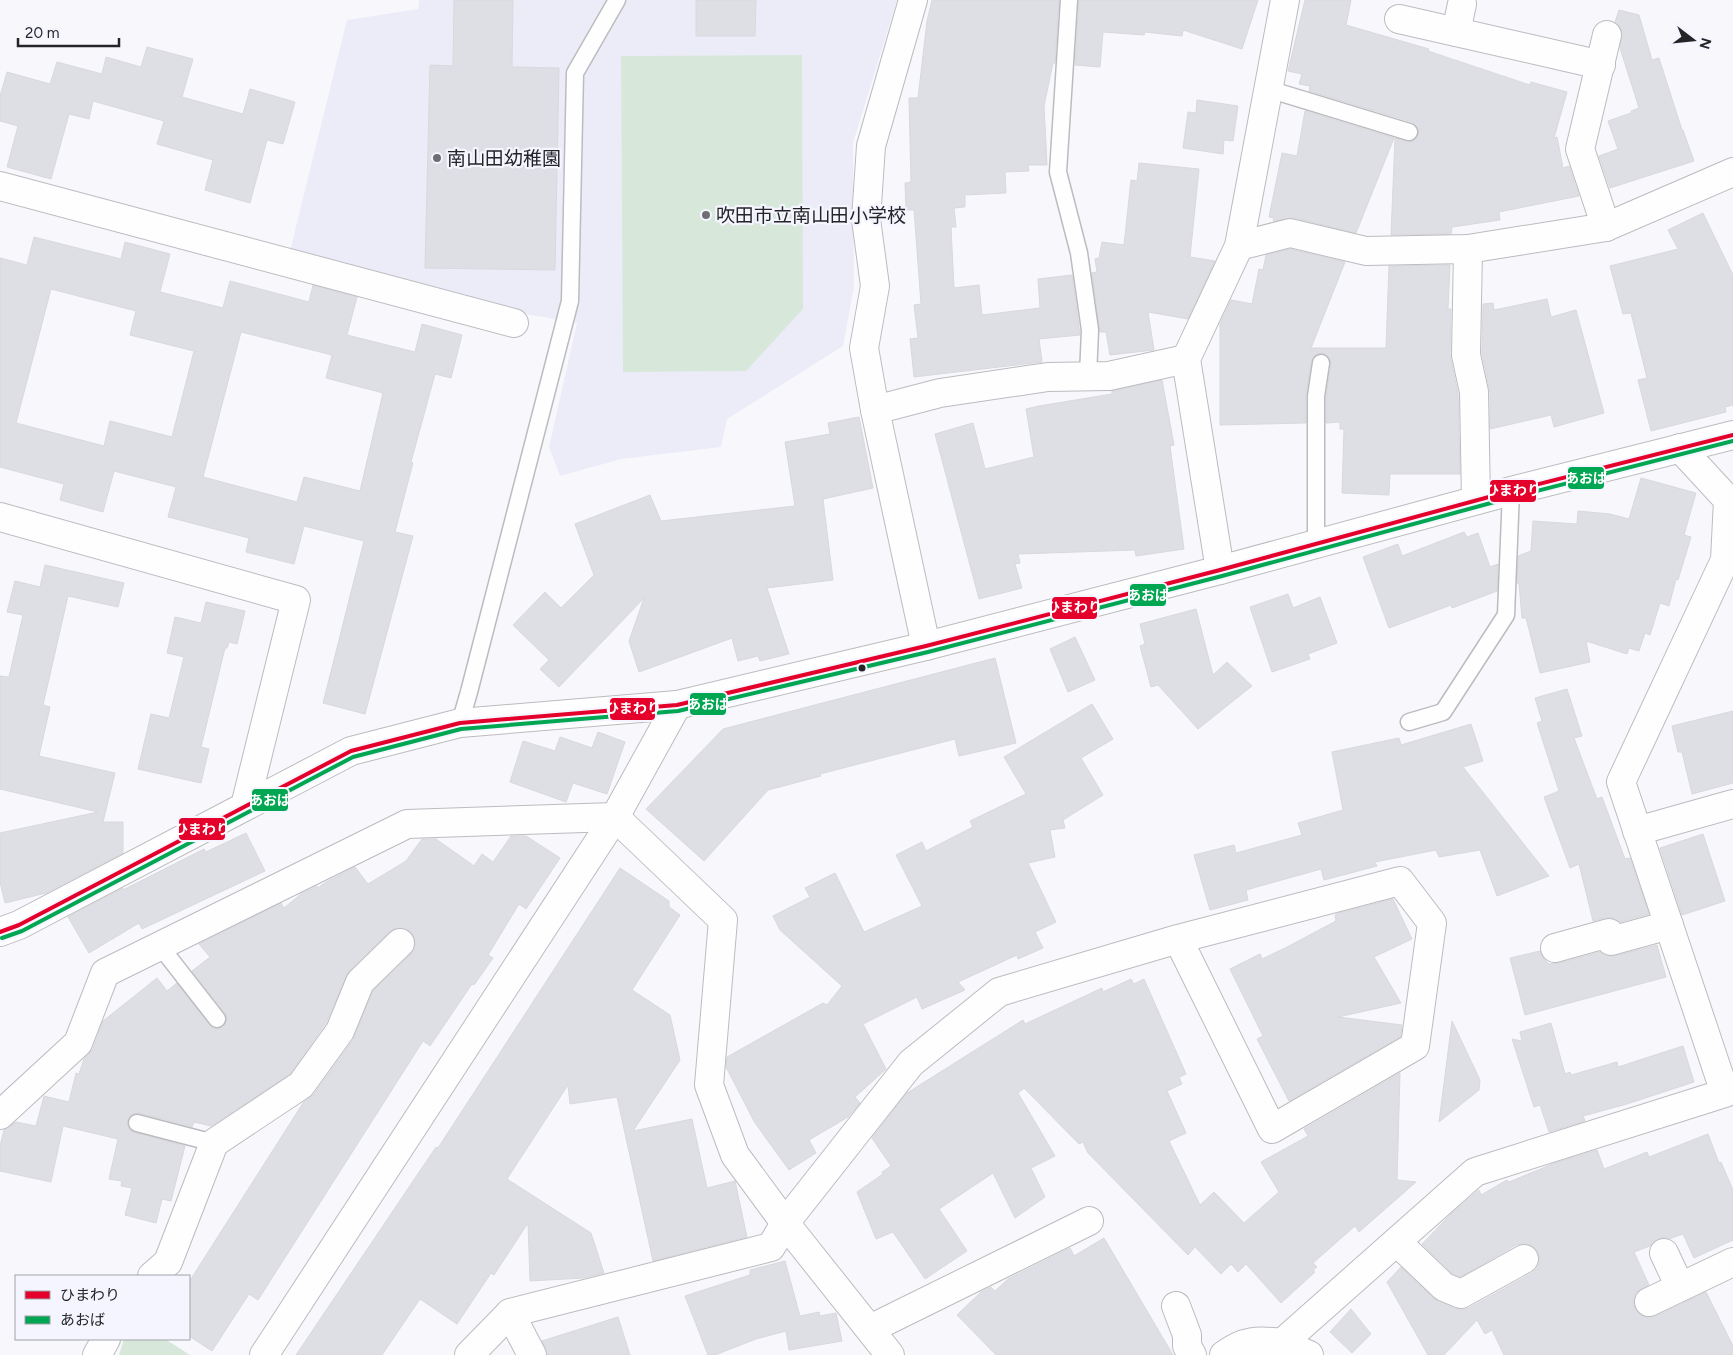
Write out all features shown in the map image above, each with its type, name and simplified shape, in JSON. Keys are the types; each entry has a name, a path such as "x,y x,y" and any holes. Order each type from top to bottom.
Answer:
{"street":[{"path":"913,0 871,146 866,219 875,286 864,348 875,410 926,646"},
{"path":"1220,570 1186,358 1239,246 1285,0"},
{"path":"1456,32 1462,4"},
{"path":"1399,19 1601,65"},
{"path":"1606,227 1580,149 1608,35"},
{"path":"1239,246 1290,233 1366,251 1468,249 1606,227 1733,172"},
{"path":"0,186 514,323"},
{"path":"1468,249 1466,355 1474,392 1476,500"},
{"path":"875,410 940,393 1048,377 1109,376 1186,358"},
{"path":"0,932 19,925 351,750 460,723 677,705 926,646 1733,434"},
{"path":"1282,1343 1475,1172 1730,1099 1621,782 1725,560 1731,502 1680,448"},
{"path":"0,517 296,600 245,806"},
{"path":"264,1355 615,817 677,705"},
{"path":"1637,831 1733,804"},
{"path":"0,1115 78,1043 105,973 406,824 615,817 723,920 709,1085 735,1155 785,1223 890,1355"},
{"path":"469,1355 510,1313 771,1247 785,1223 911,1063 999,992 1178,939 1400,880 1432,923 1415,1046 1272,1129 1178,939"},
{"path":"1555,948 1609,933 1611,941 1669,925"},
{"path":"153,1275 168,1262 214,1143 301,1085 340,1031 360,982 400,943"},
{"path":"870,1329 1089,1221"},
{"path":"1396,1242 1444,1287 1461,1294 1524,1259"},
{"path":"1664,1253 1680,1287"},
{"path":"1650,1302 1733,1262"},
{"path":"1176,1306 1187,1335 1187,1346 1192,1355"},
{"path":"510,1313 532,1355"},
{"path":"97,1355 105,1340"},
{"path":"1224,1355 1234,1348 1259,1340 1282,1343 1309,1355"}],"lane":[{"path":"460,723 570,301 575,73 617,0"},
{"path":"1069,0 1058,172 1078,253 1090,330 1088,376"},
{"path":"1268,89 1409,132"},
{"path":"1316,544 1316,396 1321,363"},
{"path":"1409,722 1443,712 1506,616 1511,491"},
{"path":"160,946 217,1019"},
{"path":"137,1123 214,1143"}],"shaded area":[{"name":"吹田市立南山田小学校","path":"419,0 897,0 853,143 854,287 843,346 727,419 721,447 621,459 560,476 549,447 577,323 526,314 290,251 347,20 418,9"}],"green space":[{"path":"802,55 803,309 746,371 623,372 621,56"},
{"path":"124,1340 167,1340 190,1355 119,1355"}],"building":[{"path":"454,0 513,0 512,67 559,68 555,270 425,268 430,65 453,66"},
{"path":"696,0 756,0 755,36 696,36"},
{"path":"932,0 1059,0 1055,63 1053,63 1044,106 1047,165 1028,165 1029,171 1005,172 1006,193 965,195 965,207 954,208 956,227 951,227 954,288 979,285 982,315 1040,308 1038,279 1072,275 1080,335 1039,339 1042,362 914,377 910,339 918,338 914,305 921,304 914,210 906,210 905,183 911,182 909,98 918,98 927,21"},
{"path":"1079,0 1258,0 1242,49 1183,30 1182,36 1145,32 1144,35 1103,32 1100,67 1075,65"},
{"path":"1305,0 1351,0 1346,25 1429,49 1428,51 1530,85 1531,82 1567,92 1554,138 1557,137 1563,168 1569,166 1579,196 1499,212 1500,220 1452,227 1451,234 1391,235 1395,138 1412,142 1418,135 1419,129 1412,122 1309,91 1310,86 1299,84 1302,74 1288,71"},
{"path":"1619,10 1639,15 1652,60 1659,58 1694,161 1610,188 1599,156 1618,149 1608,121 1631,113 1631,111 1639,108 1620,48 1622,31 1615,22"},
{"path":"147,47 193,59 182,97 243,114 250,89 295,102 283,144 267,140 250,203 205,190 213,160 157,144 164,121 93,101 89,119 69,114 51,179 7,167 18,126 0,121 0,96 7,72 50,84 57,62 102,74 106,57 141,67"},
{"path":"1197,100 1238,106 1233,141 1224,140 1223,154 1183,148 1188,112 1196,113"},
{"path":"1305,111 1394,138 1356,233 1294,218 1273,221 1274,218 1269,217 1282,153 1297,156"},
{"path":"1139,163 1199,169 1190,257 1215,261 1188,319 1148,312 1154,350 1110,355 1106,332 1100,332 1092,273 1097,272 1095,259 1099,258 1102,242 1124,245 1131,180 1137,181"},
{"path":"1703,213 1733,275 1733,405 1725,407 1726,412 1651,431 1638,380 1647,378 1631,313 1623,314 1610,266 1678,249 1668,230"},
{"path":"34,237 121,259 125,242 170,254 160,292 223,308 230,281 309,302 313,285 357,297 347,335 415,352 422,324 462,335 451,378 435,374 411,462 413,463 395,532 413,536 365,714 323,703 364,541 304,526 294,564 246,552 249,538 168,517 176,487 114,471 103,512 60,500 64,484 0,467 0,258 27,265","holes":["51,289 136,311 130,335 194,351 172,437 110,421 104,446 16,423","241,332 332,355 326,378 383,393 360,491 304,477 297,502 203,477"]},
{"path":"1290,249 1345,262 1311,348 1386,348 1389,266 1450,265 1448,309 1451,309 1450,355 1458,394 1460,474 1390,474 1389,495 1342,493 1344,429 1340,429 1340,422 1326,423 1326,397 1331,364 1330,359 1323,353 1317,354 1311,362 1306,395 1306,423 1220,425 1220,324 1231,300 1252,304 1259,269 1263,270 1266,255"},
{"path":"1547,299 1551,317 1576,310 1604,413 1554,427 1551,415 1490,429 1490,392 1482,353 1483,304 1493,303 1494,310"},
{"path":"1162,380 1174,445 1170,446 1184,549 1136,556 1135,550 1018,554 1020,563 1015,564 1022,588 979,599 935,434 973,423 985,469 1034,457 1026,409 1112,394 1112,391"},
{"path":"859,417 873,488 823,499 833,580 767,588 789,654 760,661 758,656 738,661 732,638 639,672 629,641 644,598 559,687 540,669 549,660 513,625 545,592 561,608 594,575 575,524 650,495 661,521 795,506 785,442 830,434 828,423"},
{"path":"1641,478 1696,493 1684,535 1691,537 1678,580 1676,579 1669,606 1660,603 1650,635 1645,633 1639,651 1629,648 1627,654 1586,641 1590,662 1540,673 1526,618 1522,618 1519,583 1517,583 1518,556 1531,551 1533,521 1577,524 1578,511 1610,514 1629,519"},
{"path":"1464,532 1467,537 1478,533 1490,567 1498,564 1497,591 1452,608 1451,605 1389,628 1363,557 1398,544 1402,556"},
{"path":"45,565 124,583 118,607 68,596 43,705 50,707 39,756 115,773 103,822 123,822 123,853 46,893 5,903 0,882 0,833 98,812 0,789 0,676 9,677 23,615 7,612 15,581 40,587"},
{"path":"1288,594 1293,608 1320,597 1337,643 1308,654 1310,659 1272,672 1250,607"},
{"path":"206,602 245,611 237,644 229,642 227,648 225,648 201,747 209,749 201,783 138,769 151,714 169,718 184,657 167,653 175,617 201,623"},
{"path":"1196,609 1213,675 1227,662 1252,686 1198,729 1158,685 1151,687 1140,646 1145,644 1140,624"},
{"path":"1075,637 1095,680 1068,692 1050,649"},
{"path":"995,658 1016,743 959,756 955,739 820,774 821,776 768,790 704,861 646,809 723,729"},
{"path":"1567,689 1582,736 1574,738 1597,799 1602,797 1625,859 1630,858 1649,914 1620,922 1613,918 1593,921 1579,864 1570,868 1544,797 1559,791 1537,723 1542,721 1535,698"},
{"path":"1092,704 1113,739 1081,758 1103,795 1063,820 1065,828 1050,830 1055,857 1028,863 1056,922 1035,932 1043,948 1018,959 1017,955 958,982 965,990 922,1009 917,997 863,1024 886,1069 855,1097 860,1103 848,1117 809,1140 816,1153 789,1170 755,1123 726,1067 727,1057 823,1003 827,1005 842,986 780,930 773,916 810,897 805,888 835,873 864,932 922,906 896,855 922,842 926,851 973,827 970,821 1026,794 1004,757"},
{"path":"1733,711 1733,783 1692,794 1682,752 1678,752 1672,726"},
{"path":"1471,724 1483,761 1463,767 1549,876 1497,896 1480,850 1439,857 1436,850 1375,862 1377,866 1324,880 1321,869 1246,890 1248,900 1210,910 1194,855 1234,845 1236,853 1302,835 1298,823 1343,810 1332,752 1399,738 1401,745"},
{"path":"598,732 625,742 607,794 573,783 566,802 510,782 523,741 555,751 560,737 592,748"},
{"path":"246,833 265,871 142,929 139,923 89,953 68,917 204,849 206,852"},
{"path":"1703,834 1725,901 1682,915 1660,848"},
{"path":"511,836 526,836 560,858 526,909 519,904 488,955 493,958 474,985 472,984 430,1046 423,1041 258,1300 249,1294 212,1351 190,1337 190,1280 303,1103 314,1094 353,1040 373,991 415,948 415,940 411,932 404,928 396,928 389,932 349,971 326,1023 290,1074 211,1126 194,1122 192,1127 139,1113 130,1116 127,1125 130,1130 185,1146 171,1201 162,1199 156,1223 125,1215 132,1188 121,1186 122,1181 109,1179 118,1139 63,1126 51,1182 0,1171 0,1146 4,1130 16,1122 36,1126 44,1096 69,1102 76,1073 79,1074 84,1059 93,1049 103,1021 157,978 167,991 177,983 213,1028 224,1027 227,1018 225,1013 192,971 210,957 199,944 281,903 284,908 301,894 317,886 318,888 355,867 368,884 406,861 422,839 436,839 474,866 482,854 493,862"},
{"path":"620,868 669,901 669,907 680,915 632,990 670,1015 680,1060 633,1131 692,1119 707,1188 735,1181 747,1237 653,1261 617,1097 570,1104 568,1085 507,1179 591,1233 604,1273 583,1278 530,1281 528,1223 494,1275 491,1273 457,1324 420,1299 382,1355 296,1355 436,1147 438,1148"},
{"path":"1393,899 1412,939 1374,957 1401,1003 1338,1017 1402,1025 1401,1036 1289,1101 1257,1039 1263,1036 1230,969 1260,954 1262,959 1287,947 1336,921 1335,915 1339,913"},
{"path":"1657,945 1666,977 1525,1015 1510,958 1540,951 1549,964 1600,952 1606,956 1615,956"},
{"path":"1131,979 1134,984 1144,979 1186,1074 1179,1077 1182,1084 1167,1091 1186,1133 1169,1141 1200,1205 1214,1192 1244,1223 1279,1192 1261,1162 1308,1136 1304,1129 1400,1073 1397,1180 1416,1182 1359,1232 1355,1226 1313,1263 1317,1267 1313,1270 1315,1272 1281,1303 1246,1264 1238,1272 1231,1264 1221,1274 1195,1247 1188,1255 1088,1153 1083,1142 1079,1144 1024,1088 1018,1093 1055,1156 1031,1168 1045,1197 1015,1218 993,1173 939,1209 967,1251 925,1279 893,1232 876,1239 857,1192 891,1166 872,1138 907,1093 1023,1020 1025,1024 1102,988 1103,992"},
{"path":"1452,1021 1480,1080 1479,1090 1439,1122"},
{"path":"1551,1023 1565,1074 1570,1072 1571,1075 1617,1062 1618,1067 1683,1046 1694,1082 1583,1116 1585,1121 1549,1132 1540,1105 1534,1107 1512,1039 1522,1041 1520,1032"},
{"path":"1708,1134 1719,1163 1721,1162 1733,1190 1733,1240 1694,1258 1683,1234 1669,1239 1665,1237 1658,1239 1650,1246 1634,1252 1649,1285 1636,1293 1633,1301 1640,1315 1648,1318 1706,1292 1733,1346 1733,1355 1504,1355 1492,1330 1485,1334 1477,1320 1444,1355 1428,1355 1387,1282 1401,1267 1433,1298 1461,1310 1469,1308 1532,1273 1538,1267 1540,1259 1537,1251 1532,1245 1524,1243 1516,1245 1460,1277 1453,1274 1422,1244 1451,1214 1479,1190 1481,1195 1507,1180 1509,1182 1555,1163 1597,1150 1604,1169 1647,1152 1649,1157"},
{"path":"1104,1238 1173,1355 996,1355 957,1315 981,1292 991,1287 995,1291 1008,1279 1070,1248 1074,1256"},
{"path":"785,1261 800,1316 819,1312 820,1316 836,1313 842,1341 789,1350 786,1331 756,1339 715,1355 708,1355 685,1296 750,1275 750,1270"},
{"path":"1351,1309 1371,1334 1352,1353 1330,1332"},
{"path":"618,1317 630,1355 548,1355 542,1341"}],"transit line":[{"name":"ひまわり","path":"0,932 19,925 351,751 460,723 677,705 926,646 1220,570 1511,491 1733,435"},
{"name":"あおば","path":"2,938 22,931 353,757 461,729 678,711 928,652 1222,576 1513,497 1733,441"}],"place":[{"name":"南山田幼稚園","path":"437,158"},
{"name":"吹田市立南山田小学校","path":"706,215"}]}
